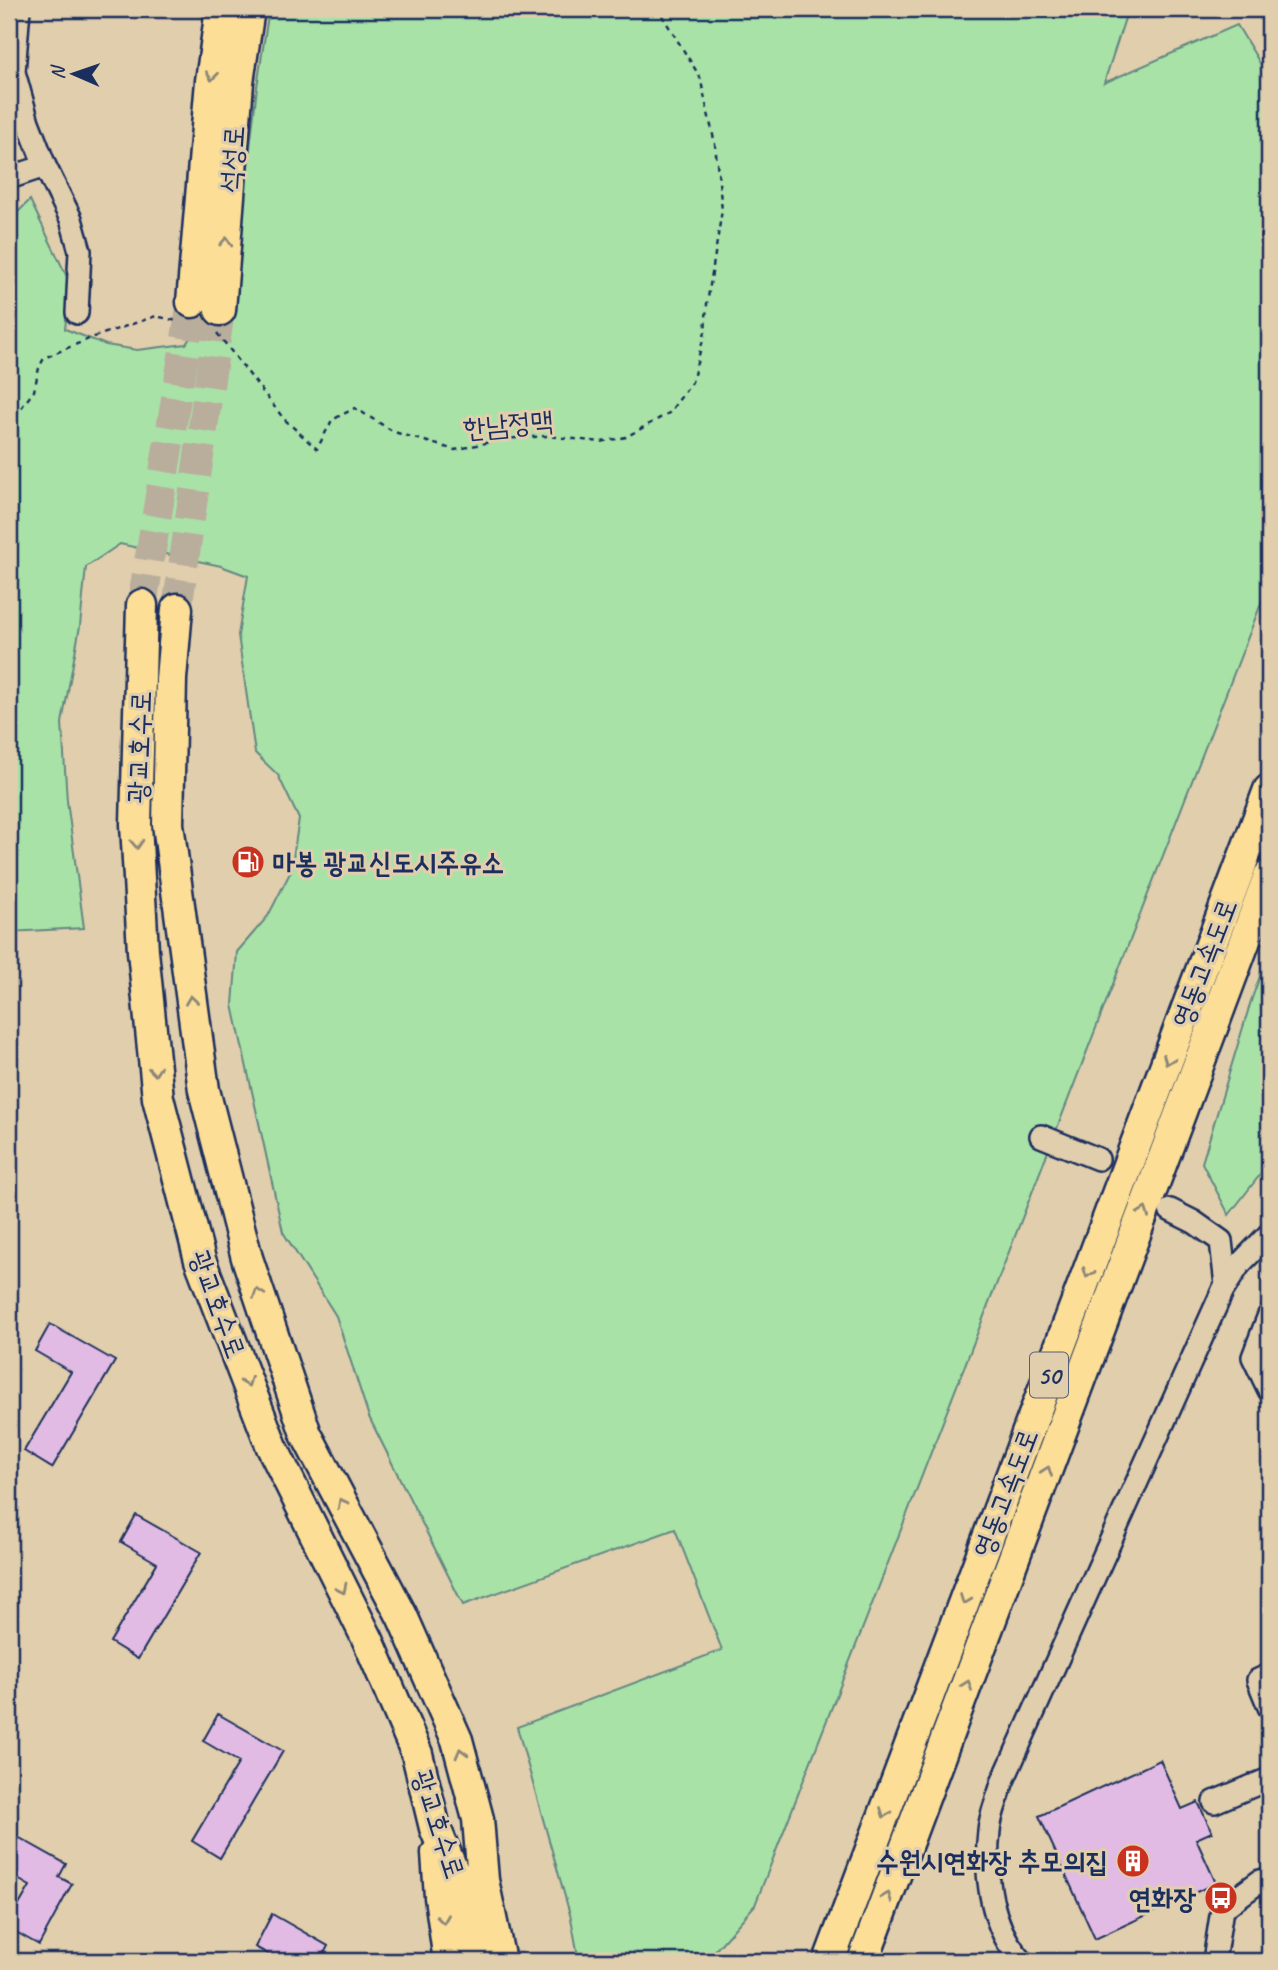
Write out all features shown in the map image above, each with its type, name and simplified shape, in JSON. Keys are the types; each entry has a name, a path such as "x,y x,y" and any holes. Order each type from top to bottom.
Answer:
{"highway":[{"name":"석성로","path":"186,312 221,9"},
{"name":"석성로","path":"218,321 238,82 248,9"},
{"name":"광교호수로","path":"142,605 136,824 143,951 158,1098 200,1261 272,1447 368,1640 417,1754 435,1828 440,1897 486,1957"},
{"name":"광교호수로","path":"177,609 171,679 168,824 204,1090 247,1258 306,1434 402,1616 457,1740 478,1819 486,1957"},
{"name":"영동고속도로","path":"829,1961 1269,790"},
{"name":"영동고속도로","path":"863,1961 1269,876"}],"street":[{"path":"19,9 14,72 28,122 45,166 71,219 80,251 77,313"},
{"path":"9,178 45,166"},
{"path":"1041,1136 1098,1159"},
{"path":"1170,1210 1194,1222 1221,1241 1226,1285"},
{"path":"1023,1961 996,1917 987,1872 989,1829 1002,1783 1226,1285 1239,1265 1269,1234"},
{"path":"1269,1315 1253,1357 1269,1391"},
{"path":"1269,1675 1258,1680 1269,1707"},
{"path":"1214,1802 1269,1779"},
{"path":"1214,1961 1222,1909 1260,1881 1269,1879"}],"path":[{"name":"한남정맥","path":"218,321 284,419 317,449 332,420 355,408 394,432 455,450 503,439 547,436 601,442 626,437 669,413 692,382 705,332 722,210 715,144 700,77 658,9"},
{"path":"9,424 34,391 44,358 91,338 156,316 186,312"}],"green space":[{"path":"269,9 1128,9 1104,83 1237,25 1269,78 1269,583 755,1905 706,1961 579,1961 571,1918 517,1727 722,1650 675,1529 463,1605 369,1417 336,1316 283,1232 233,1005 237,952 268,916 291,871 299,819 278,775 255,753 238,635 248,576 221,566 120,544 86,567 80,626 62,723 67,801 84,928 9,932 9,221 30,200 70,283 65,329 106,345 137,350 186,344 236,270 257,87"},
{"path":"1269,951 1269,1163 1229,1215 1202,1163"}],"building":[{"path":"50,1324 115,1361 52,1468 24,1451 71,1372 35,1351"},
{"path":"136,1515 201,1552 138,1659 110,1642 157,1563 121,1542"},
{"path":"218,1714 283,1751 220,1858 192,1841 239,1762 203,1741"},
{"name":"수원시연화장 추모의집","path":"1160,1760 1182,1809 1198,1802 1212,1832 1196,1839 1216,1883 1095,1939 1039,1816"},
{"path":"9,1832 66,1864 59,1877 72,1884 39,1945 9,1928 9,1922 30,1886 9,1874"},
{"path":"272,1914 328,1946 320,1961 304,1961 291,1954 287,1961 281,1961 255,1947"}],"tunnel":[{"path":"142,605 192,302"},
{"path":"177,609 220,310"}],"place":[{"name":"마봉 광교신도시주유소","path":"248,862"},
{"name":"수원시연화장 추모의집","path":"1133,1861"},
{"name":"연화장","path":"1221,1898"}]}
